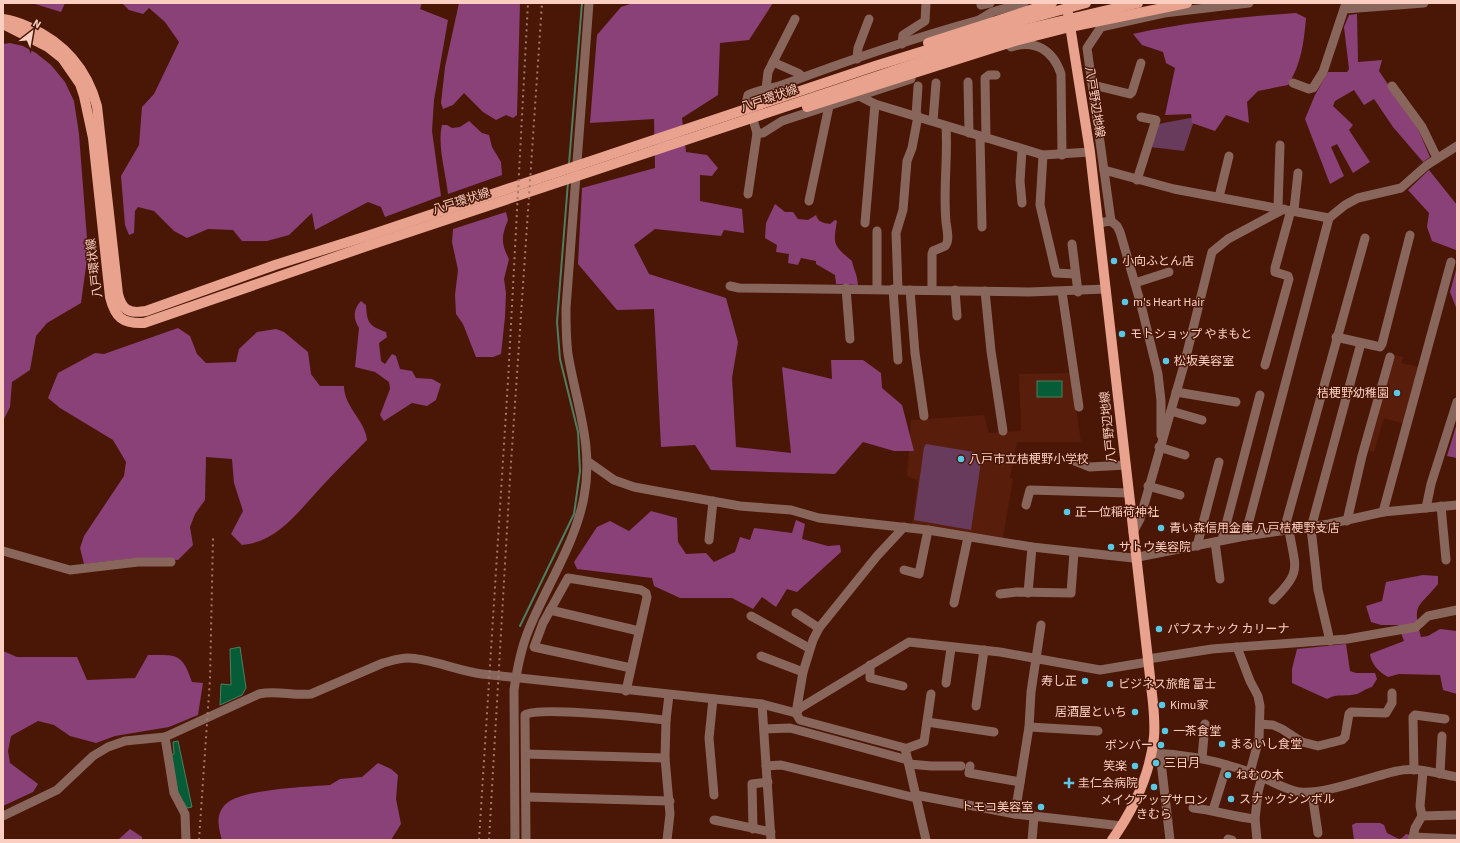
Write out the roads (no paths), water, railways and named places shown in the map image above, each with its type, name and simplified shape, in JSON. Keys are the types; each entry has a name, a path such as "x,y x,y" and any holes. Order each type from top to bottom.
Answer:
{"main road":[{"path":"693,127 761,100 959,32 1052,3"},
{"name":"八戸野辺地線","path":"1066,3 1090,152 1153,703 1156,753 1138,798 1112,840"},
{"name":"八戸環状線","path":"3,19 12,20 41,32 58,43 71,55 88,80 97,106 118,294 121,304 128,310 136,313 146,311 275,265 369,241 639,156 955,46 1017,22 1086,3"},
{"name":"八戸環状線","path":"3,24 48,48 62,58 80,84 93,138 110,297 113,309 120,317 130,324 150,321 640,144 693,127 955,46 1138,3"},
{"path":"682,141 766,120 1015,40 1187,3"}],"street":[{"path":"515,840 514,690 516,678 522,649 528,630 572,538 584,496 587,462 586,438 568,354 566,308 589,3"},
{"path":"902,44 903,35 925,21 926,3"},
{"path":"981,3 981,5 990,3"},
{"path":"748,194 757,131 747,99 748,95 766,89 776,88 803,77 979,20 992,12 1009,5 1024,3"},
{"path":"1160,445 1161,401 1158,374 1135,283 1120,232 1117,226 1111,221 1087,48 1101,27 1164,13 1249,3"},
{"path":"1293,83 1309,89 1313,88 1323,72 1345,6 1424,3"},
{"path":"766,89 766,80 795,18"},
{"path":"857,59 858,48 869,19"},
{"path":"757,131 763,133 782,121 1018,44 1028,44 1038,47 1053,56 1061,74 1062,155"},
{"path":"774,62 798,73 803,77"},
{"path":"1093,86 1130,94 1132,92 1141,63"},
{"path":"982,227 985,78 989,75 996,75"},
{"path":"968,82 969,133"},
{"path":"933,122 936,83"},
{"path":"898,360 896,233 903,210 907,161 912,148 917,116 918,86"},
{"path":"1392,86 1422,127 1437,158"},
{"path":"859,96 875,104 1022,150 1043,155 1062,155 1090,152"},
{"path":"865,223 875,104"},
{"path":"809,201 829,106"},
{"path":"1137,180 1156,120 1141,117"},
{"path":"932,290 932,254 933,251 945,246 948,240 944,202 948,150 946,126"},
{"path":"1280,145 1287,209"},
{"path":"1245,536 1329,218 1345,205 1358,198 1401,188 1437,158 1457,146"},
{"path":"1022,150 1020,181 1022,203"},
{"path":"1043,155 1040,204 1051,246 1053,266 1056,273 1075,274"},
{"path":"1219,196 1229,156"},
{"path":"1104,170 1174,189 1219,196 1329,218"},
{"path":"1265,365 1289,279 1288,276 1275,272 1275,268 1287,209 1298,173"},
{"path":"1133,532 1140,519 1148,486 1171,412 1212,252 1228,239 1287,209"},
{"path":"1098,223 1111,221"},
{"path":"877,231 877,289"},
{"path":"1336,337 1380,346 1382,344 1410,235"},
{"path":"1273,600 1292,580 1295,572 1287,530 1336,337 1365,238"},
{"path":"1072,244 1078,292"},
{"path":"1383,512 1451,262"},
{"path":"1135,283 1169,272"},
{"path":"730,286 738,288 846,288 1062,292 1106,289"},
{"path":"846,288 850,339"},
{"path":"910,290 915,353 924,416"},
{"path":"955,290 957,316"},
{"path":"985,291 991,351 1003,431"},
{"path":"1062,292 1079,407"},
{"path":"1330,641 1318,590 1311,528 1361,343"},
{"path":"1347,521 1362,456 1390,358"},
{"path":"1176,392 1236,402"},
{"path":"1220,579 1218,541 1260,395"},
{"path":"1426,508 1431,484 1457,402"},
{"path":"1171,412 1202,420"},
{"path":"1160,445 1185,455"},
{"path":"1075,461 1090,467 1126,465"},
{"path":"587,462 614,480 628,485 740,506 791,510 820,518 928,530 1032,547 1136,559 1218,541 1287,530 1311,528 1383,512 1457,505"},
{"path":"1197,546 1219,462"},
{"path":"1148,486 1180,495"},
{"path":"1026,505 1030,490 1129,493"},
{"path":"709,540 713,501"},
{"path":"1441,506 1446,560"},
{"path":"904,527 877,556 819,628 809,648 796,713 800,720 905,749 924,742 931,694"},
{"path":"904,570 919,574 928,530"},
{"path":"954,603 968,536"},
{"path":"1028,593 1029,566 1032,547"},
{"path":"3,551 70,570 138,562 171,562"},
{"path":"1000,594 1071,593 1074,552"},
{"path":"626,691 647,597 646,593 641,590 568,578 550,610 534,647 631,668"},
{"path":"550,610 639,631"},
{"path":"796,713 800,708 909,642 951,648 984,650 1100,670 1212,649 1330,641 1416,627 1428,616 1457,610"},
{"path":"796,614 819,628"},
{"path":"751,616 809,648"},
{"path":"1015,814 1029,727 1031,692 1041,625"},
{"path":"1237,647 1250,681 1258,696 1260,706 1259,739 1250,772"},
{"path":"946,683 951,648"},
{"path":"976,706 984,650"},
{"path":"761,656 803,672"},
{"path":"3,816 58,790 93,756 108,747 125,741 164,737 259,694 269,692 298,696 311,694 395,659 408,658 462,672 626,691 762,704 796,713"},
{"path":"870,665 870,678 903,686"},
{"path":"1260,724 1282,729 1292,737 1311,745 1318,746 1342,740 1345,737 1349,714 1351,712 1386,713 1390,710 1392,693"},
{"path":"667,840 670,801 665,758 666,720 669,695"},
{"path":"713,699 709,738 714,795"},
{"path":"714,820 753,829 771,836 762,704"},
{"path":"526,840 527,797 525,715 530,712 592,714 666,720"},
{"path":"1445,719 1415,715 1413,717 1422,816 1415,828 1412,838 1457,839"},
{"path":"927,722 994,732"},
{"path":"1202,758 1205,724"},
{"path":"1029,727 1098,731"},
{"path":"764,729 790,728 909,762 931,766 966,766 969,773 1020,782"},
{"path":"1440,774 1442,736"},
{"path":"164,737 174,793 185,814 186,840"},
{"path":"905,749 926,840"},
{"path":"1170,840 1156,753 1202,758 1250,772 1294,791 1312,793 1378,777 1398,770 1419,770 1457,777"},
{"path":"526,754 665,758"},
{"path":"766,766 781,765 916,797 1015,814 1122,826"},
{"path":"1212,810 1227,765"},
{"path":"1257,840 1255,820 1258,792 1262,777"},
{"path":"753,829 752,784 768,782"},
{"path":"1312,793 1318,833"},
{"path":"527,797 670,801"},
{"path":"1193,808 1212,810 1255,820"},
{"path":"1422,816 1457,815"},
{"path":"1032,840 1034,817"}],"waterway":[{"path":"569,164 582,3"},
{"path":"520,626 574,514 580,471 578,432 560,359 557,322 568,182"}],"railway":[{"path":"479,840 508,381 528,3"},
{"path":"489,840 510,478 542,3"},
{"path":"199,840 210,679 213,538"}],"place":[{"name":"小向ふとん店","path":"1114,261"},
{"name":"m's Heart Hair","path":"1125,302"},
{"name":"モトショップ やまもと","path":"1122,334"},
{"name":"松坂美容室","path":"1166,361"},
{"name":"桔梗野幼稚園","path":"1397,393"},
{"name":"八戸市立桔梗野小学校","path":"961,459"},
{"name":"正一位稲荷神社","path":"1067,512"},
{"name":"青い森信用金庫 八戸桔梗野支店","path":"1161,528"},
{"name":"サトウ美容院","path":"1111,547"},
{"name":"パブスナック カリーナ","path":"1159,629"},
{"name":"寿し正","path":"1085,681"},
{"name":"ビジネス旅館 富士","path":"1110,684"},
{"name":"Kimu家","path":"1162,705"},
{"name":"居酒屋といち","path":"1135,712"},
{"name":"一茶食堂","path":"1165,731"},
{"name":"まるいし食堂","path":"1222,744"},
{"name":"ボンバー","path":"1161,745"},
{"name":"三日月","path":"1156,763"},
{"name":"笑楽","path":"1135,766"},
{"name":"ねむの木","path":"1228,775"},
{"name":"圭仁会病院","path":"1069,783"},
{"name":"メイクアップサロン きむら","path":"1154,787"},
{"name":"スナックシンボル","path":"1231,799"},
{"name":"トモコ美容室","path":"1041,807"}]}
